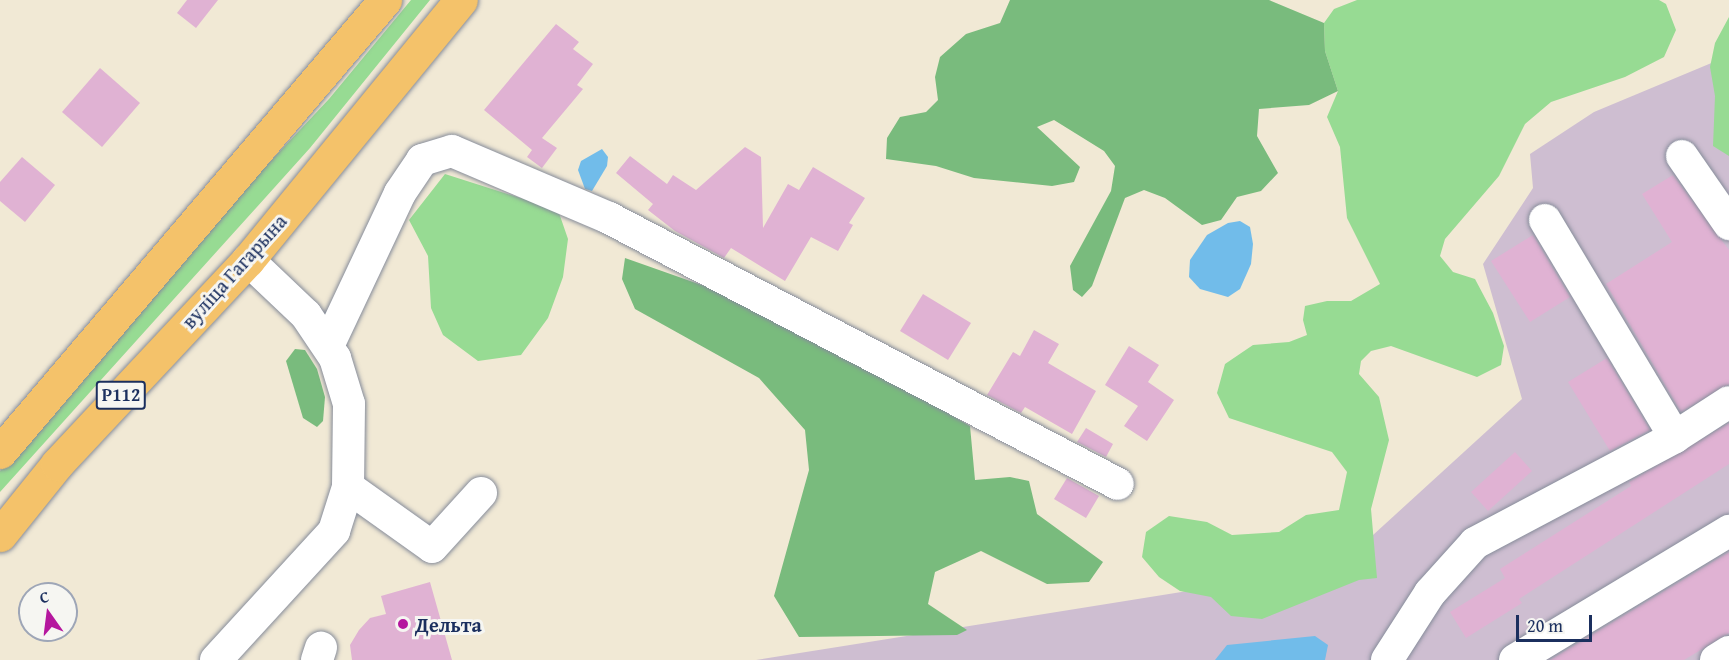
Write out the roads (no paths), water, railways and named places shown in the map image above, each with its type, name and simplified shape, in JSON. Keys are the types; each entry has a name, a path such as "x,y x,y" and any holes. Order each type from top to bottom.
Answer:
{"main road":[{"name":"Р112","path":"0,452 385,0"},
{"name":"вуліца Гагарына","path":"0,535 57,464 248,260 454,5"}],"lane":[{"path":"328,346 400,193 422,160 452,151 609,218 1118,484"},
{"path":"1682,156 1729,224"},
{"path":"1545,220 1675,438"},
{"path":"216,660 334,531 348,487 350,404 328,346 306,315 248,260"},
{"path":"1387,660 1430,593 1475,543 1675,438 1729,402"},
{"path":"348,487 432,547 481,493"},
{"path":"1515,660 1729,531"},
{"path":"1716,660 1729,652"}],"water":[{"path":"602,149 608,157 607,166 592,191 585,189 578,170 581,161"},
{"path":"1240,221 1250,227 1253,244 1251,264 1240,289 1228,297 1200,289 1189,277 1190,260 1207,235 1228,223"},
{"path":"1315,636 1328,645 1325,660 1215,660 1227,645"}],"place":[{"name":"Дельта","path":"403,624"}]}
